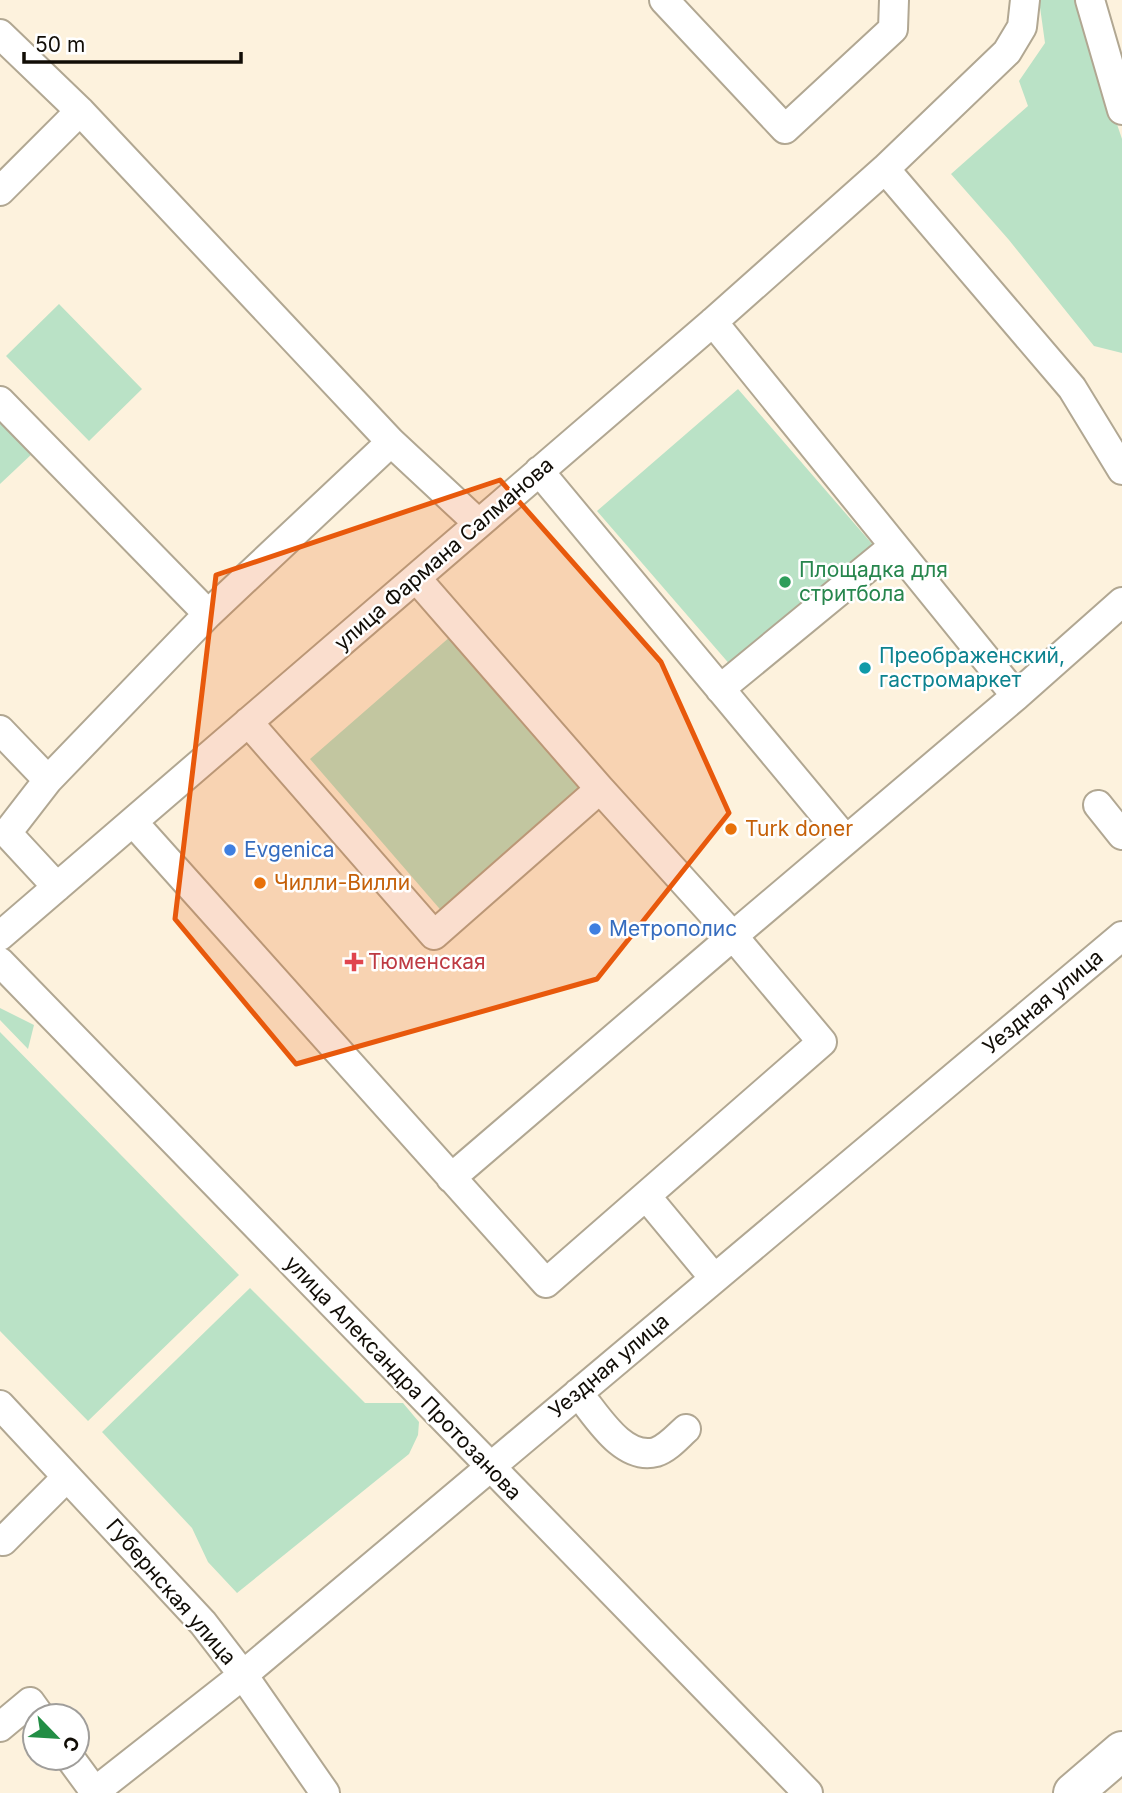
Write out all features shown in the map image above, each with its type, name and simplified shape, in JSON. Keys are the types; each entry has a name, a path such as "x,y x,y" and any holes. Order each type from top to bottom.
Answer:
{"highway":[{"path":"1073,1793 1122,1751"}],"street":[{"path":"664,0 785,129 893,29 894,0"},
{"name":"улица Фармана Салманова","path":"0,936 540,471 885,169 1007,52 1022,27 1025,0"},
{"path":"1090,0 1122,110"},
{"path":"0,34 80,111 391,442 478,523"},
{"path":"0,191 80,111"},
{"path":"885,169 1072,388 1122,470"},
{"path":"713,321 1016,696"},
{"path":"0,401 208,614"},
{"path":"57,887 7,833 48,780 208,614 391,442"},
{"path":"540,471 846,840"},
{"path":"720,689 894,546"},
{"path":"133,822 546,1283 822,1041 733,936 600,789 416,578"},
{"path":"451,1178 1016,696 1122,602"},
{"path":"248,722 434,935 600,789"},
{"path":"0,730 48,780"},
{"path":"1098,805 1122,835"},
{"name":"Уездная улица","path":"94,1792 243,1675 1122,936"},
{"name":"улица Александра Протозанова","path":"0,961 808,1793"},
{"path":"0,991 51,1015"},
{"path":"646,1196 714,1278"},
{"path":"578,1393 620,1442 630,1449 654,1452 664,1448 687,1429"},
{"name":"Губернская улица","path":"0,1405 203,1623 243,1675 325,1793"},
{"path":"4,1541 68,1477"},
{"path":"0,1727 21,1710"},
{"path":"80,1772 94,1792"}],"highlighted area":[{"path":"500,480 661,662 729,813 597,979 296,1064 175,919 216,575"}],"green space":[{"path":"1039,0 1075,0 1122,139 1122,353 1094,346 1009,240 951,174 1028,106 1019,81 1045,43"},
{"path":"59,304 142,389 89,441 6,356"},
{"path":"738,389 873,545 732,667 597,511"},
{"path":"0,416 34,452 0,484"},
{"path":"451,636 586,792 445,915 310,759"},
{"path":"0,1008 34,1025 28,1049 0,1020"},
{"path":"0,1032 239,1275 88,1421 0,1331"},
{"path":"250,1288 365,1403 403,1403 419,1422 418,1435 409,1454 237,1593 208,1562 192,1528 102,1432"}],"place":[{"name":"Площадка для стритбола","path":"785,582"},
{"name":"Преображенский, гастромаркет","path":"865,668"},
{"name":"Turk doner","path":"731,829"},
{"name":"Evgenica","path":"230,850"},
{"name":"Чилли-Вилли","path":"260,883"},
{"name":"Метрополис","path":"595,929"},
{"name":"Тюменская","path":"354,962"}]}
